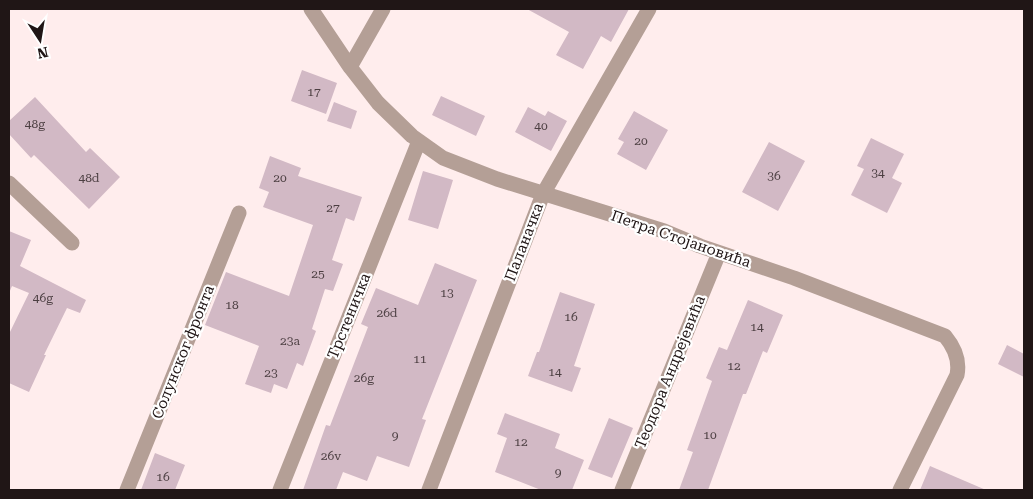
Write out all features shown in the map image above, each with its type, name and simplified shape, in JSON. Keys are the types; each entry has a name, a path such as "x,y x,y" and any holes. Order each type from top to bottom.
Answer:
{"street":[{"name":"Петра Стојановића","path":"311,9 350,67 378,103 419,141 443,158 497,179 664,231 945,336 952,345 959,365 957,375 900,490"},
{"path":"350,67 384,9"},
{"name":"Паланачка","path":"429,490 543,194 650,9"},
{"name":"Трстеничка","path":"280,490 419,141"},
{"path":"9,183 72,243"},
{"name":"Солунског фронта","path":"127,490 239,212"},
{"name":"Теодора Андрејевића","path":"622,490 719,253"}],"building":[{"path":"527,9 629,9 611,42 601,36 583,69 556,55 569,32"},
{"path":"302,70 337,83 326,114 291,101"},
{"path":"441,96 485,116 476,136 432,115"},
{"path":"35,97 86,152 90,148 120,177 89,209 34,155 31,158 9,134 9,121"},
{"path":"334,102 357,111 351,129 327,121"},
{"path":"528,107 545,116 548,111 567,121 551,151 515,132"},
{"path":"634,111 668,130 646,170 617,154 624,142 618,139"},
{"path":"871,138 904,154 892,178 902,183 887,213 851,195 864,169 857,166"},
{"path":"769,142 805,161 778,211 742,192"},
{"path":"270,156 301,168 298,176 362,197 354,221 346,218 332,260 343,264 333,291 325,289 312,329 316,331 303,366 297,363 287,389 274,384 271,393 245,384 259,346 205,325 226,272 289,296 313,225 263,207 269,192 259,188"},
{"path":"423,171 453,180 438,229 408,220"},
{"path":"9,231 31,240 20,266 86,300 80,313 67,308 44,355 46,355 29,392 9,383 9,334 29,293 12,286 9,293"},
{"path":"435,263 477,280 422,419 426,420 409,467 377,456 367,481 343,472 336,490 303,490 326,425 330,426 368,327 361,324 376,288 418,305"},
{"path":"560,292 595,304 574,366 581,368 572,392 528,376 537,352 539,352"},
{"path":"748,300 783,315 767,353 763,351 746,394 743,394 708,490 679,490 693,452 687,450 712,381 706,378 719,347 727,350"},
{"path":"1007,345 1024,354 1024,377 998,364"},
{"path":"505,413 560,434 555,448 584,460 572,490 541,490 495,472 507,438 497,434"},
{"path":"609,418 633,428 612,478 588,469"},
{"path":"155,453 185,465 175,490 141,490"},
{"path":"930,466 986,490 920,490"}]}
